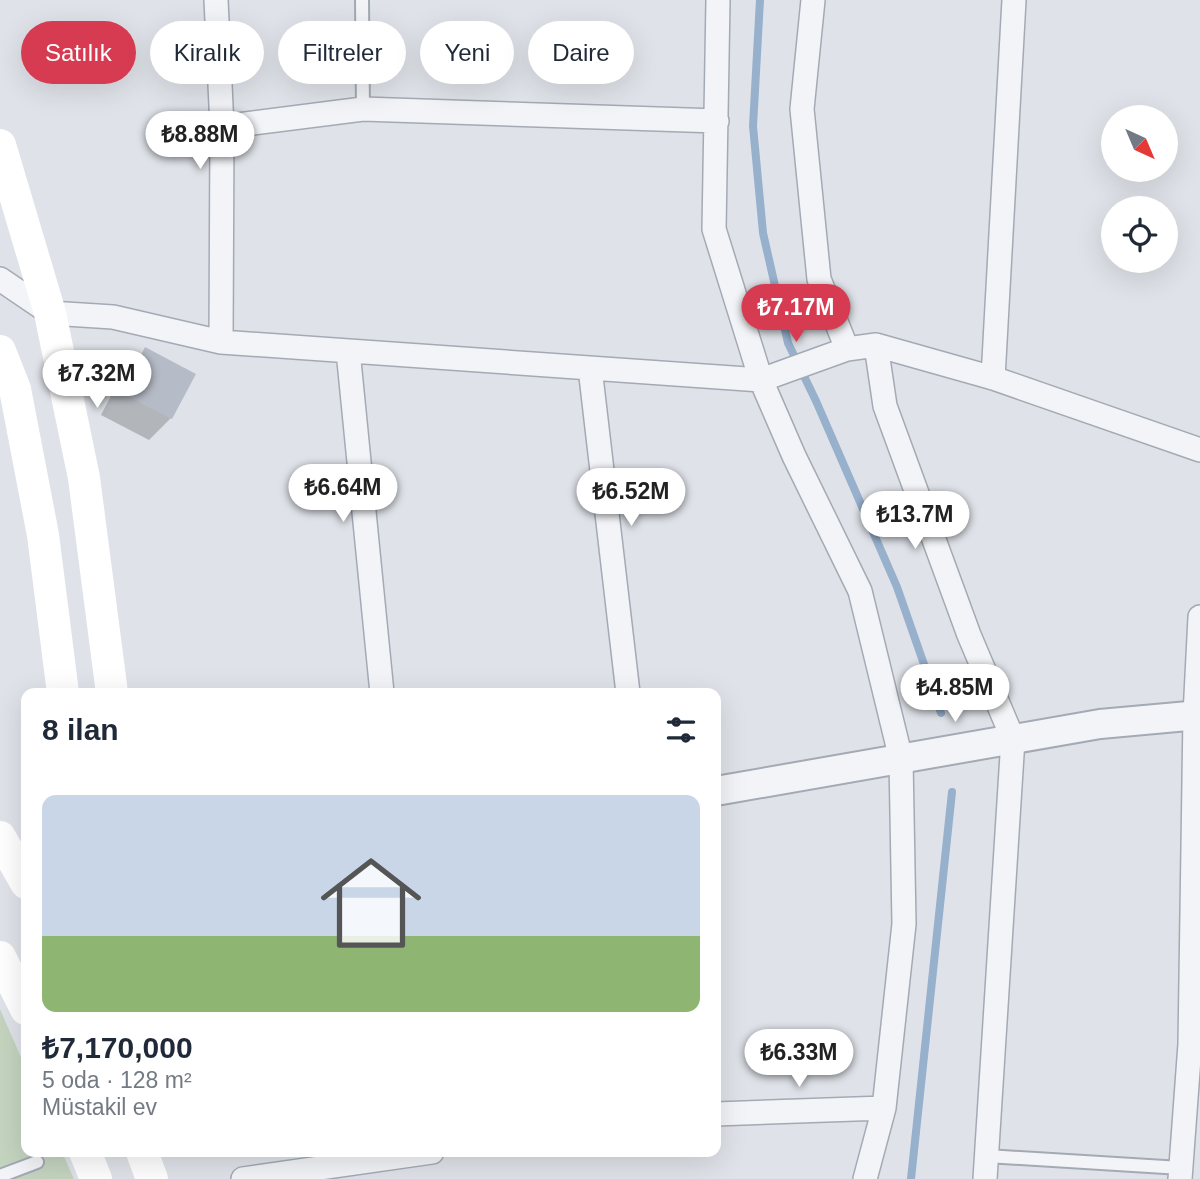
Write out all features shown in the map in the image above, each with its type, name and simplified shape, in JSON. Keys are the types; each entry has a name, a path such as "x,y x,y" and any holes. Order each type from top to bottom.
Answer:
{"main road":[{"path":"0,145 50,313 85,478 111,688"},
{"path":"0,351 15,389 40,522 62,688"},
{"path":"0,837 18,874"},
{"path":"0,957 21,999"},
{"path":"87,1157 96,1179"},
{"path":"144,1157 152,1179"}],"street":[{"path":"216,0 222,127 221,342"},
{"path":"718,0 714,229 761,380 794,456 860,591 901,759 904,924 884,1108 865,1179"},
{"path":"813,0 802,109 819,279 847,349"},
{"path":"992,378 1014,0"},
{"path":"222,127 363,109 717,121"},
{"path":"0,279 50,313 113,317 221,342 761,380 847,349 876,345 992,378 1200,450"},
{"path":"876,345 885,406 969,635 1013,739 986,1168"},
{"path":"348,351 382,688"},
{"path":"590,368 627,688"},
{"path":"1181,1174 1190,1044 1200,617"},
{"path":"721,789 1100,724 1198,715"},
{"path":"721,1114 884,1108"},
{"path":"247,1179 398,1157"}],"lane":[{"path":"362,0 363,109"},
{"path":"0,1176 37,1163"},
{"path":"986,1168 1181,1174"}],"green space":[{"path":"0,1009 21,1057 21,1157 64,1157 74,1179 0,1179"}],"building":[{"path":"145,347 196,374 172,419 121,393"}],"waterway":[{"path":"760,0 753,126 763,233 788,343 897,587 941,713"},
{"path":"911,1179 952,792"}]}
